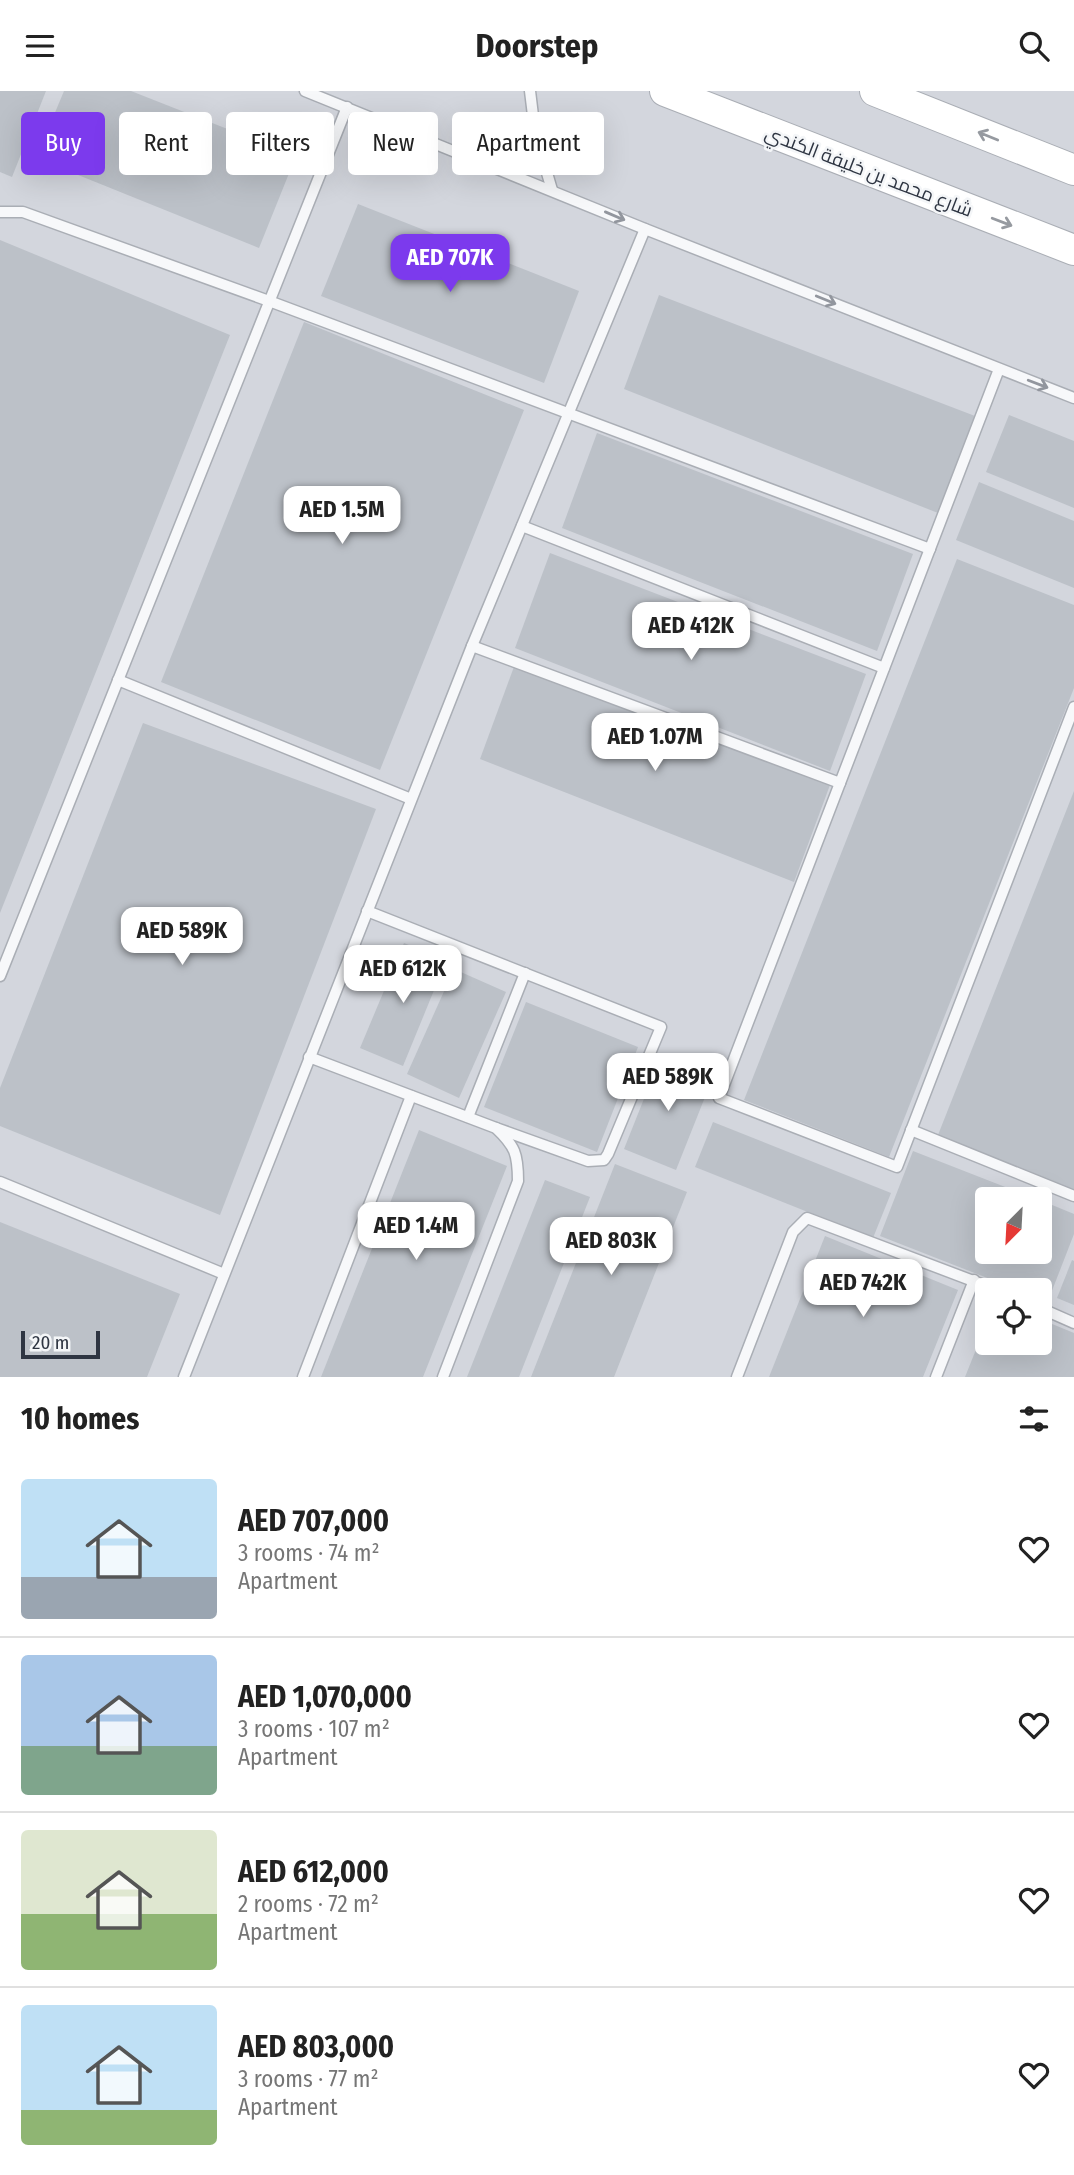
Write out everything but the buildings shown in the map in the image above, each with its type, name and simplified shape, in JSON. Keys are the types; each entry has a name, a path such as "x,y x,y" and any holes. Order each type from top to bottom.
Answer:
{"main road":[{"name":"شارع محمد بن خليفة الكندي","path":"665,91 1074,250"},
{"path":"875,91 1074,170"}],"lane":[{"path":"305,91 645,229 1074,398"},
{"path":"530,91 535,132 552,190"},
{"path":"0,976 347,107"},
{"path":"0,212 23,212 269,301 930,549"},
{"path":"184,1377 472,646 645,229"},
{"path":"999,369 719,1097 897,1167 1074,707"},
{"path":"522,526 884,668"},
{"path":"472,646 840,783"},
{"path":"118,680 411,799"},
{"path":"309,1057 588,1161 604,1160 661,1027 367,911"},
{"path":"468,1117 525,973"},
{"path":"303,1377 411,1096"},
{"path":"443,1377 518,1181 518,1159 511,1142 496,1128"},
{"path":"911,1130 1074,1196"},
{"path":"0,1182 224,1274"},
{"path":"737,1377 793,1232 807,1218 974,1280 936,1377"},
{"path":"1052,1313 1074,1323"}],"shaded area":[{"path":"0,91 1074,91 1074,1377 0,1377"}]}
